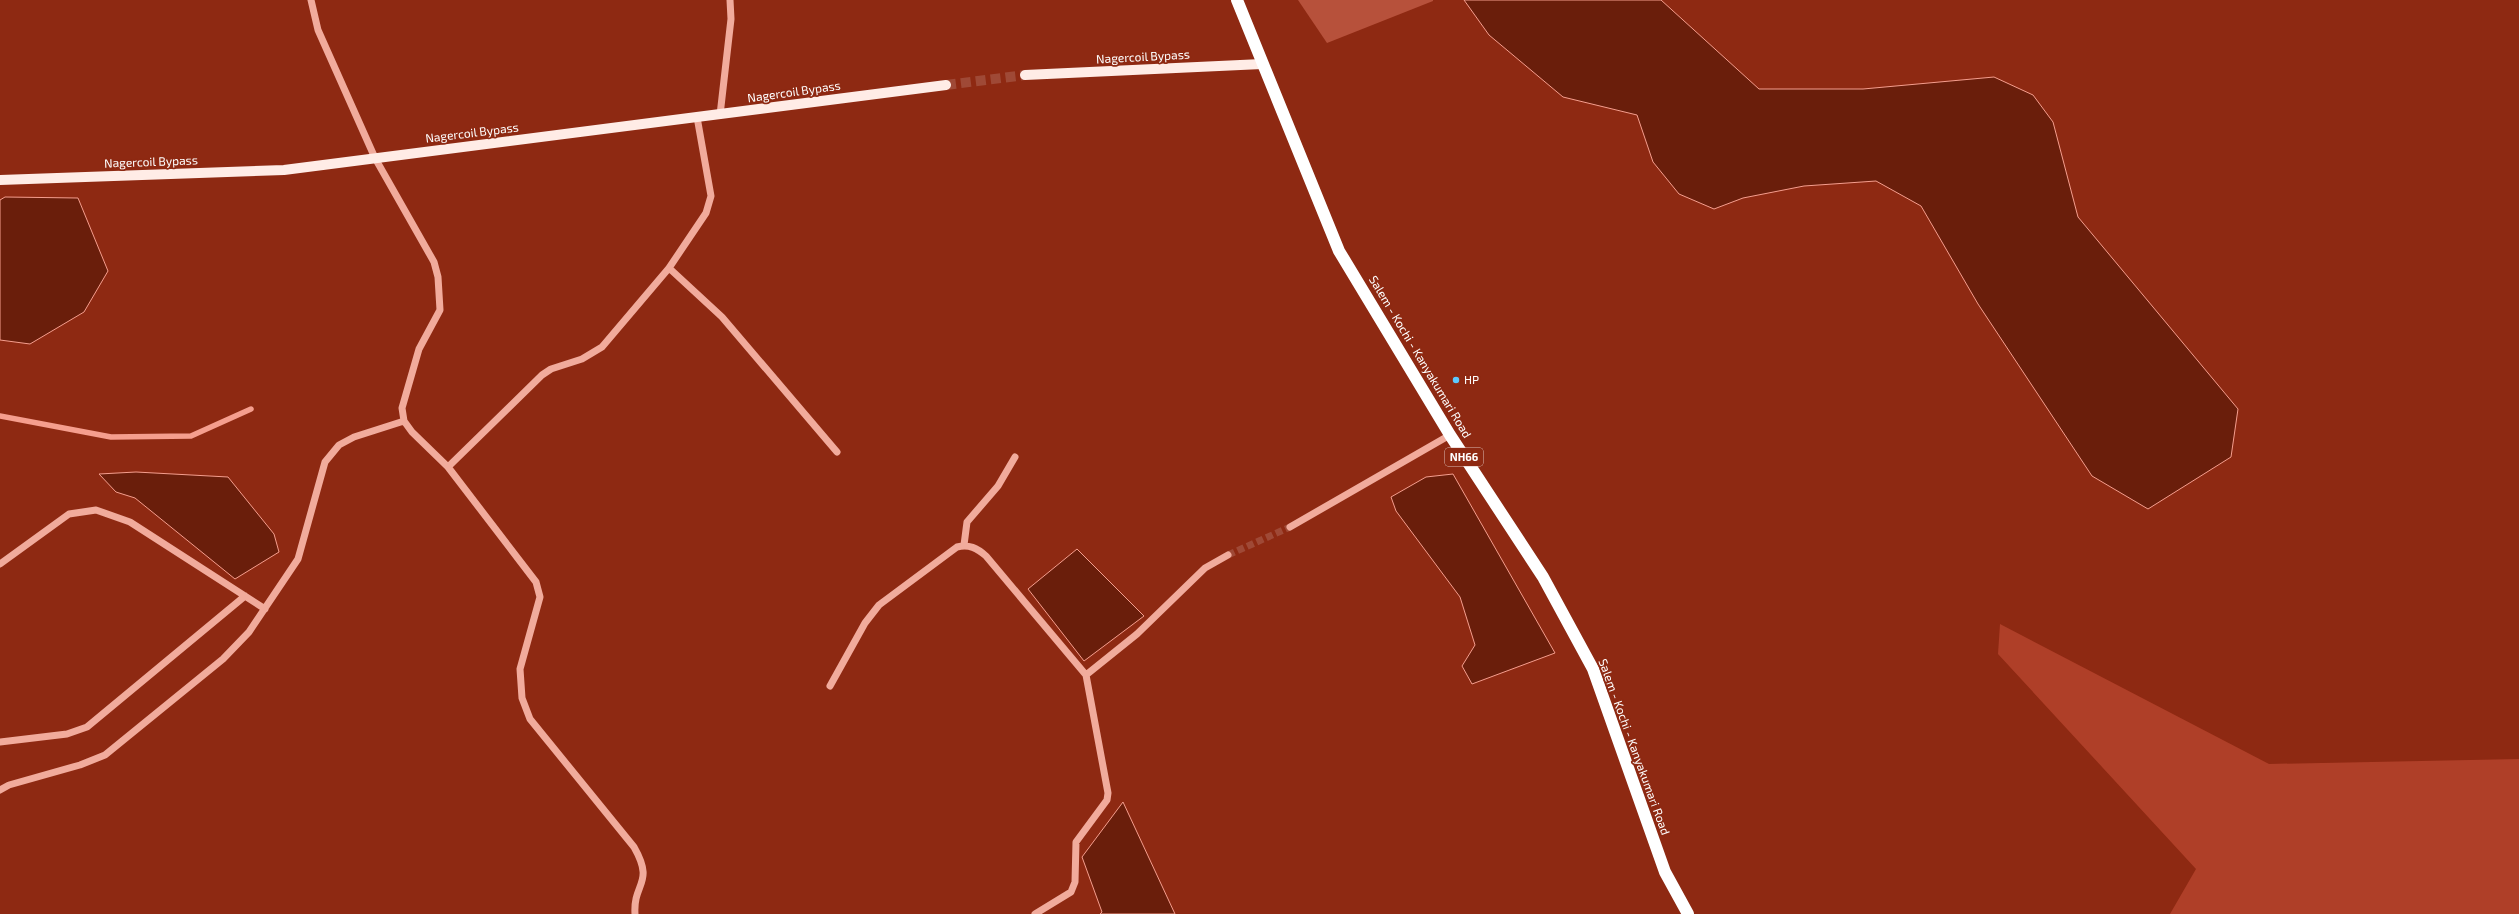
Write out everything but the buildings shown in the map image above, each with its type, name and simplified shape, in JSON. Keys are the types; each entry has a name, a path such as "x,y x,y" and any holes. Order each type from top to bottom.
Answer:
{"highway":[{"name":"Salem - Kochi - Kanyakumari Road","path":"1236,0 1339,251 1450,435 1543,577 1593,670 1665,872 1688,914"}],"main road":[{"name":"Nagercoil Bypass","path":"1025,75 1262,64"},
{"name":"Nagercoil Bypass","path":"0,180 284,170 946,85"}],"street":[{"path":"311,0 318,30 376,158 434,262 438,278 440,310 419,349 402,408 404,421 412,432 448,467 536,582 540,597 520,669 522,698 530,720 634,848 643,863 644,876 635,914"},
{"path":"720,115 731,20 730,0"},
{"path":"448,467 542,375 551,369 582,359 602,348 669,268 706,213 711,196 697,117"},
{"path":"669,268 722,317 837,452"},
{"path":"0,790 9,785 80,765 105,755 222,659 249,632 298,559 325,462 339,445 354,437 404,421"},
{"path":"1290,527 1450,435"},
{"path":"964,546 967,522 998,486 1015,457"},
{"path":"0,564 69,514 96,510 130,522 265,609"},
{"path":"830,686 864,623 879,605 956,547 971,546 986,556 1086,675 1108,793 1107,800 1076,842 1075,882 1071,892 1035,914"},
{"path":"1086,675 1137,634 1205,568 1228,555"},
{"path":"0,742 67,734 87,727 245,596"}],"shaded area":[{"path":"1464,0 1661,0 1759,89 1863,89 1994,77 2033,95 2053,122 2078,217 2238,409 2231,457 2148,509 2092,476 1978,304 1921,206 1876,181 1804,186 1743,198 1714,209 1679,194 1653,162 1637,115 1563,97 1489,35"},
{"path":"5,197 78,198 108,271 84,312 30,344 0,340 0,200"},
{"path":"136,472 228,477 274,534 279,552 235,579 135,498 116,492 99,474"},
{"path":"1453,474 1555,653 1472,684 1462,666 1475,645 1460,597 1396,511 1391,497 1426,477"},
{"path":"1077,549 1144,616 1084,661 1028,589"},
{"path":"2000,624 2269,764 2519,759 2519,914 2170,914 2196,869 1998,654"},
{"path":"1123,802 1175,914 1100,914 1102,912 1082,857"}],"waterway":[{"path":"0,416 111,437 191,436 251,409"}],"tunnel":[{"path":"946,85 1025,75"},
{"path":"1228,555 1290,527"}],"place":[{"name":"HP","path":"1456,380"}]}
